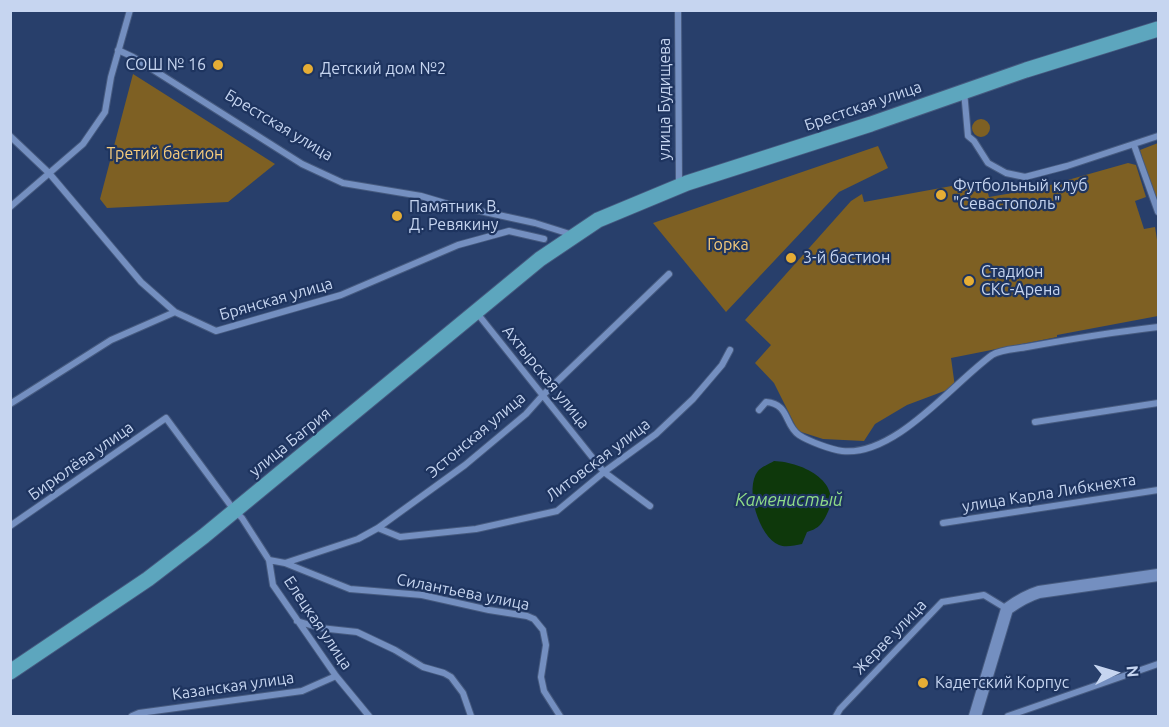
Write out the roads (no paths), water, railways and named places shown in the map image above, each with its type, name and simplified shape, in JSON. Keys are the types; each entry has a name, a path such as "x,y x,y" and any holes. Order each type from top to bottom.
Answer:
{"main road":[{"name":"Брестская улица","path":"578,232 598,219 679,187 1158,28"},
{"name":"улица Багрия","path":"10,672 148,579 540,259 578,232"},
{"path":"975,717 1007,609 1025,596 1039,592 1158,575"}],"street":[{"path":"10,207 83,144 105,112 118,50 130,10"},
{"name":"улица Будищева","path":"678,10 679,187"},
{"name":"Брестская улица","path":"118,50 302,164 343,183 421,196 578,232"},
{"path":"964,91 968,136 974,141 988,163 1006,173 1025,177 1067,166 1158,136"},
{"name":"Брянская улица","path":"10,136 50,173 141,282 175,312 216,331 341,295 458,244 509,231 544,239"},
{"path":"1134,145 1158,212"},
{"name":"Эстонская улица","path":"268,560 285,563 358,539 378,528 465,465 526,414 669,274"},
{"path":"10,404 111,340 175,312"},
{"name":"Ахтырская улица","path":"476,312 604,472 650,506"},
{"path":"759,410 766,402 776,403 784,411 799,435 819,444 842,451 871,448 902,432 995,353 1090,335 1158,327"},
{"name":"Литовская улица","path":"378,528 400,537 476,530 557,511 604,472 656,434 700,390 722,365 730,350"},
{"path":"1035,422 1158,403"},
{"name":"Елецкая улица","path":"166,418 242,518 268,560 273,585 336,676 369,717"},
{"name":"Бирюлёва улица","path":"10,526 166,418"},
{"name":"улица Карла Либкнехта","path":"943,523 1158,490"},
{"name":"Силантьева улица","path":"285,563 350,590 422,595 534,619 543,630 546,645 541,677 544,692 560,717"},
{"name":"Жерве улица","path":"836,717 840,710 942,602 984,595 1007,609"},
{"path":"297,621 320,628 357,632 395,650 423,667 444,673 451,677 463,693 471,717"},
{"path":"1008,717 1158,664"},
{"name":"Казанская улица","path":"132,717 139,713 302,691 336,676"}],"water":[{"name":"Каменистый","path":"774,461 797,465 809,470 826,485 830,494 830,506 825,518 818,527 807,532 802,544 779,545 765,532 760,523 753,500 754,479 759,470"}],"place":[{"name":"СОШ № 16","path":"218,65"},
{"name":"Детский дом №2","path":"308,69"},
{"name":"Футбольный клуб \"Севастополь\"","path":"941,195"},
{"name":"Памятник В. Д. Ревякину","path":"397,216"},
{"name":"3-й бастион","path":"791,258"},
{"name":"Стадион СКС-Арена","path":"969,281"},
{"name":"Кадетский Корпус","path":"923,683"}],"park label":[{"name":"Третий бастион","path":"165,154"},
{"name":"Горка","path":"728,245"}]}
